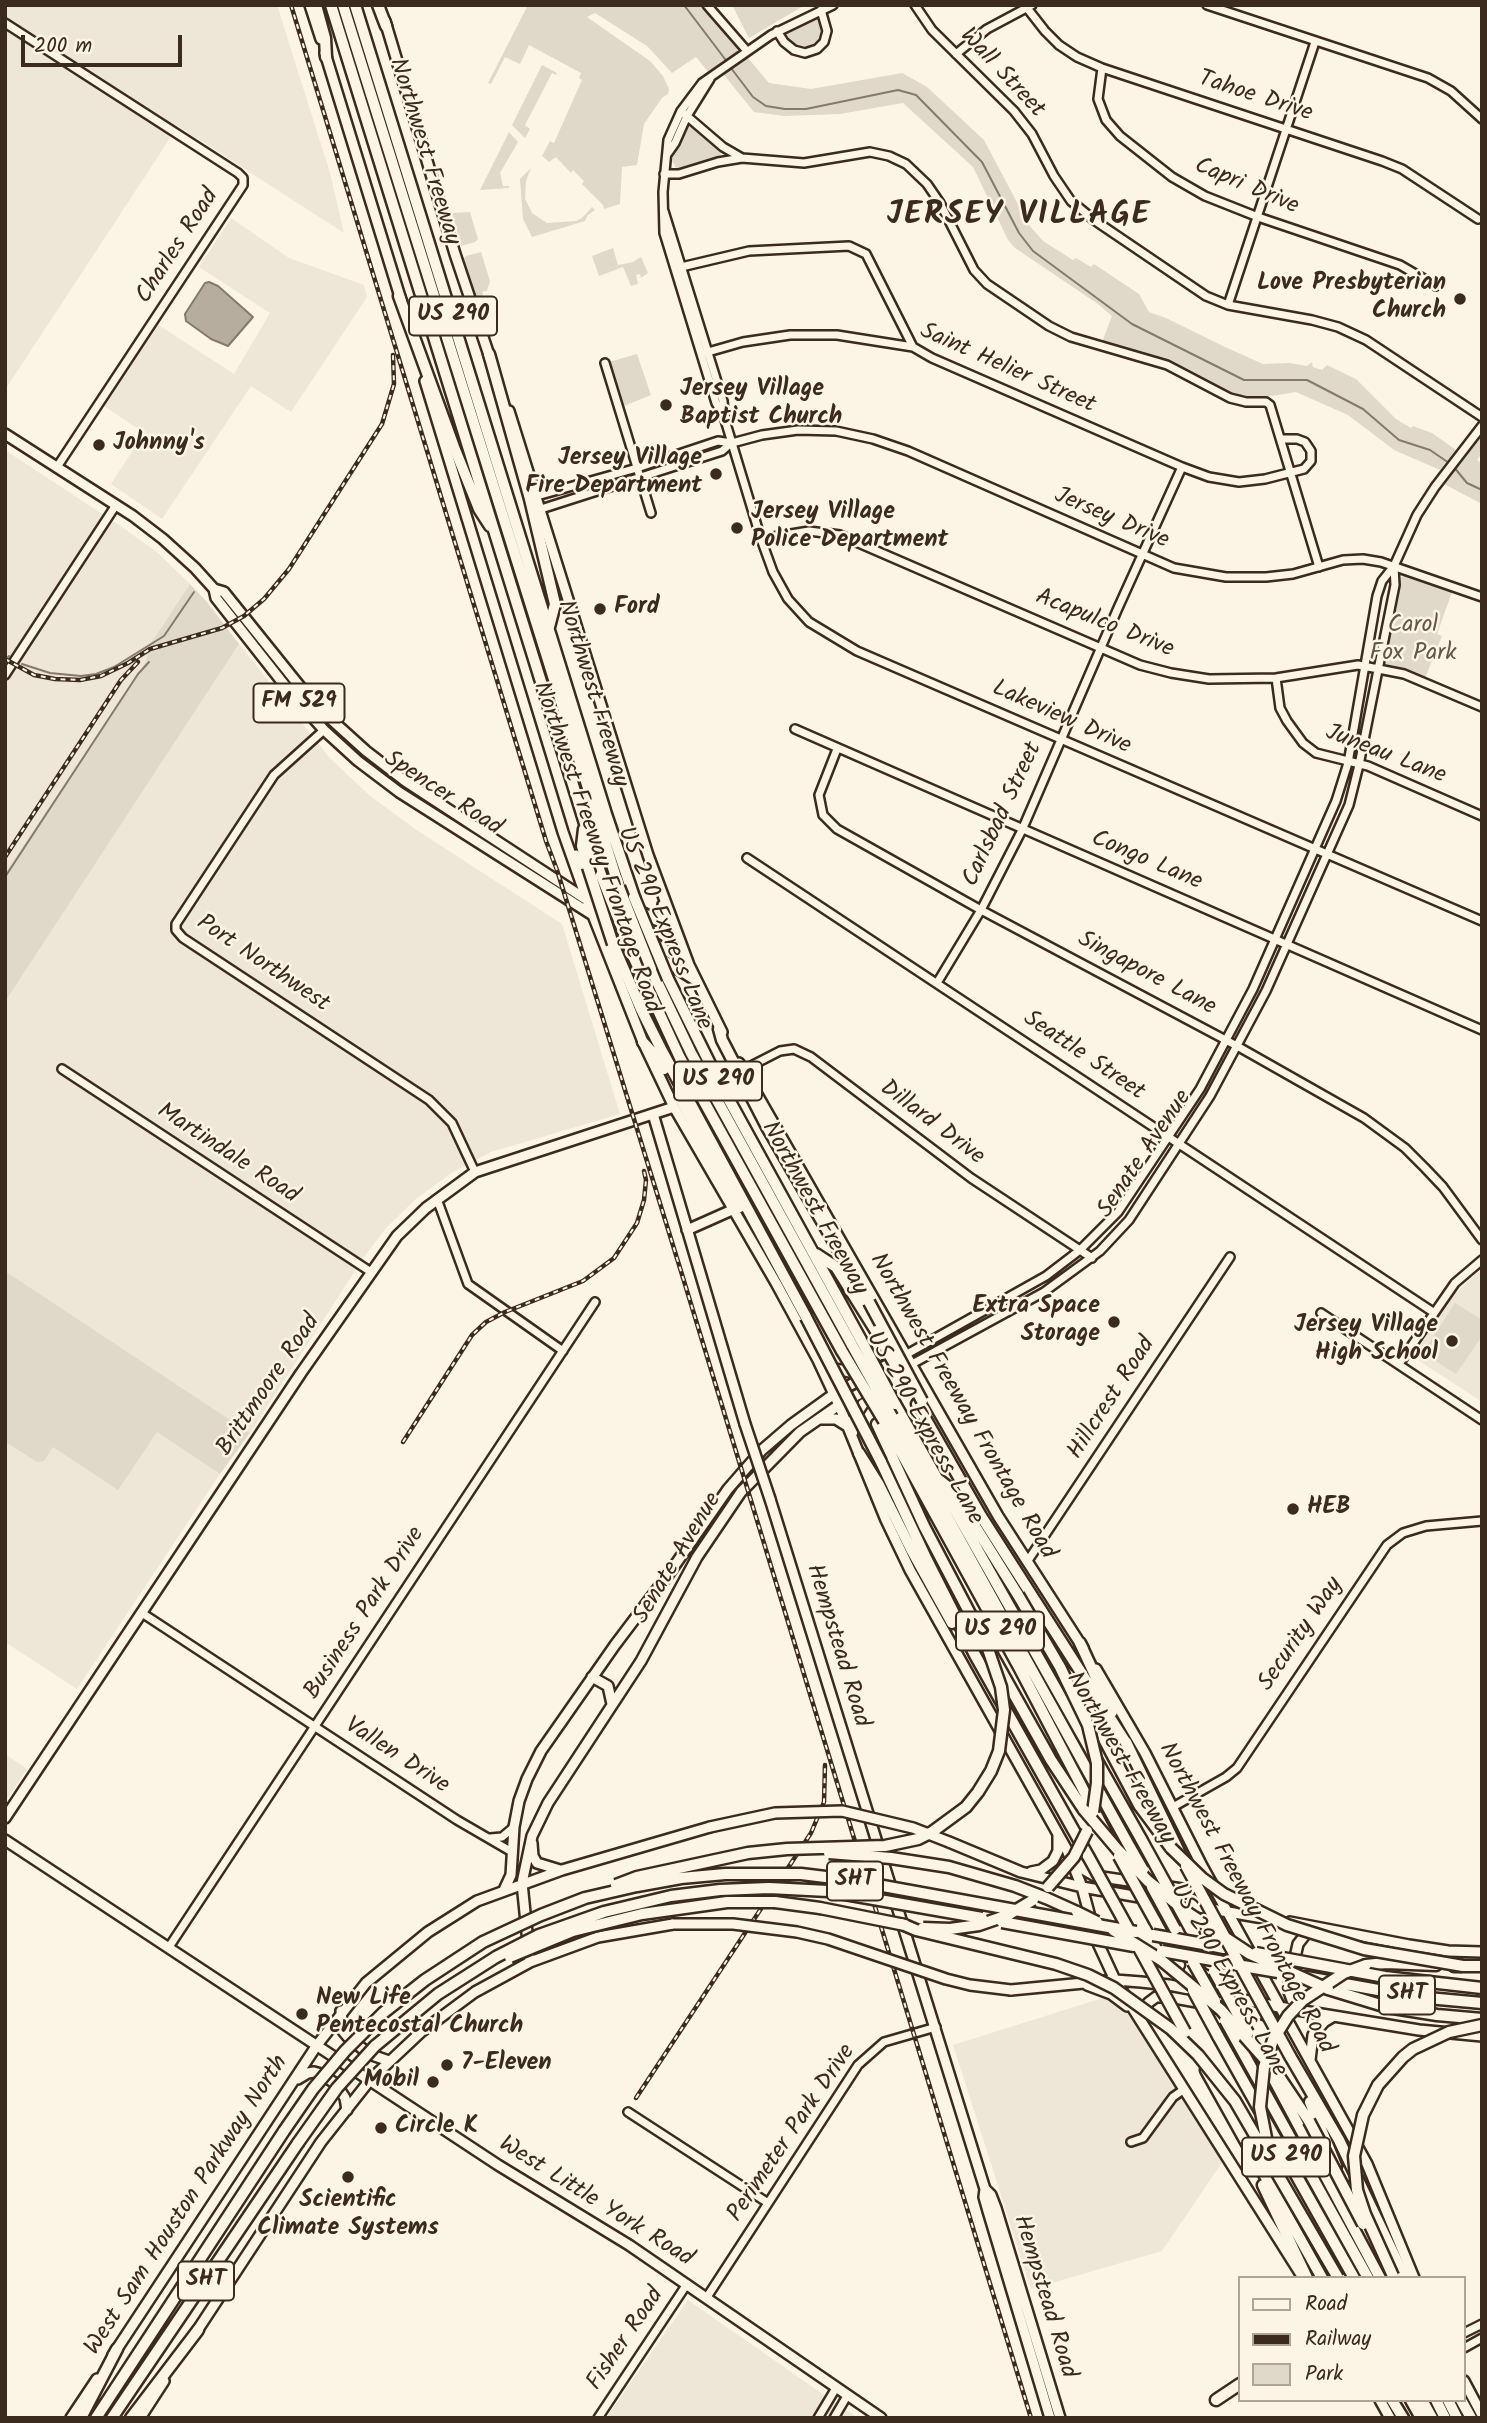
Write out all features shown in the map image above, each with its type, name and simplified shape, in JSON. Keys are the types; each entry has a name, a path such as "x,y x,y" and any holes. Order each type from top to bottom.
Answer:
{"highway":[{"path":"316,5 325,38 326,57"},
{"name":"Northwest Freeway","path":"331,5 601,875 633,956 680,1058 870,1399 936,1478 1141,1839 1379,2276"},
{"name":"US 290 Express Lane","path":"343,5 619,887 652,969 697,1064 856,1342 888,1419 1127,1842 1365,2276"},
{"name":"Northwest Freeway","path":"355,5 634,897 668,979 712,1069 813,1252 856,1342"},
{"path":"380,5 386,26"},
{"path":"399,296 474,497 496,535"},
{"path":"489,354 530,499 555,604 549,627"},
{"path":"584,822 582,846 613,944 662,1051 806,1317 881,1462 975,1655 1321,2276"},
{"path":"719,1029 722,1040 767,1126 912,1381 919,1403"},
{"path":"643,1042 660,1061 718,1170 778,1273 792,1290"},
{"path":"813,1252 836,1267 1041,1612 1128,1745"},
{"path":"888,1419 924,1525 987,1646 1051,1760 1084,1810 1132,1865 1188,1913 1250,1954 1328,1989 1387,2007 1482,2019"},
{"name":"Northwest Freeway","path":"888,1419 1112,1843 1353,2276"},
{"path":"859,1453 879,1485 957,1632 975,1655"},
{"path":"496,1957 507,1958 565,1934 616,1919 727,1902 805,1905 902,1924 950,1929 970,1927 998,1919 1016,1910 1041,1894 1062,1873 1074,1857 1093,1812 1097,1763 1085,1717 1060,1667 1018,1595 953,1491 936,1478"},
{"path":"1080,1643 1182,1858 1289,2056 1339,2140 1404,2276"},
{"path":"585,1898 637,1877 713,1859 774,1850 894,1845 918,1839 950,1821 978,1793 999,1751 1004,1710 1001,1687 987,1646"},
{"path":"1060,1667 1072,1679 1139,1805 1157,1832 1176,1854 1224,1894 1276,1921 1329,1940 1364,1949 1463,1966"},
{"path":"679,1867 792,1854 859,1855 921,1862 1015,1886 1072,1909 1127,1938 1161,1961 1221,2010 1271,2066 1309,2121 1374,2246 1393,2276"},
{"name":"SHT","path":"96,2418 284,2131 328,2070 363,2032 401,1997 483,1942 541,1914 585,1898 681,1878 725,1874 801,1874 849,1880 1385,1976 1482,1988"},
{"name":"SHT","path":"112,2418 337,2088 384,2038 438,1994 496,1957 567,1924 652,1899 720,1890 799,1889 857,1896 1398,1994 1482,2003"},
{"path":"902,1924 916,1930 1056,1964 1114,1988 1140,2011 1171,2029 1235,2101 1337,2276"},
{"path":"1295,2205 1267,2143 1260,2107 1264,2067 1273,2040 1288,2017 1303,2000 1322,1986 1344,1973 1366,1965 1386,1963 1482,1966"},
{"path":"1394,2276 1364,2214 1357,2190 1354,2156 1363,2115 1378,2085 1413,2049 1449,2032 1482,2025"},
{"path":"1289,2056 1320,2123 1375,2268"},
{"path":"1231,2115 1304,2276"},
{"path":"131,2418 198,2330"},
{"path":"81,2418 117,2349"},
{"path":"1393,2402 1403,2418"},
{"path":"1412,2402 1421,2418"},
{"path":"1423,2402 1432,2418"},
{"path":"1449,2402 1457,2418"},
{"path":"1462,2402 1471,2418"}],"main road":[{"name":"Northwest Freeway Frontage Road","path":"310,5 563,832 643,1042 674,1107 818,1360 910,1570 1059,1833 1082,1887 1096,1939 1115,1980 1140,2011"},
{"name":"Northwest Freeway Frontage Road","path":"386,26 455,254 537,496 662,895 696,981 719,1029 1027,1562 1127,1721 1202,1866 1367,2164 1413,2276"},
{"name":"Spencer Road","path":"5,433 116,505 163,539 195,568 214,589 216,598 290,692 324,730 358,761 399,792 696,981"},
{"name":"Spencer Road","path":"214,589 224,592 314,704 385,766 689,965"},
{"path":"314,704 323,719 324,730 335,733 354,751 373,763 385,766"},
{"path":"563,832 594,886 656,920 664,911 662,895"},
{"path":"564,885 571,883 577,872"},
{"name":"Brittmoore Road","path":"5,1818 301,1373 397,1236 438,1199 475,1172 674,1107"},
{"name":"Hempstead Road","path":"653,1114 745,1424 771,1499 936,2027 1050,2418"},
{"path":"687,1230 732,1210"},
{"path":"818,1360 846,1373 878,1356 886,1343 886,1317"},
{"name":"Senate Avenue","path":"504,1890 511,1875 514,1827 527,1779 541,1751 738,1476 777,1437 834,1394 906,1354"},
{"name":"Senate Avenue","path":"530,1962 522,1883 532,1836 548,1803 641,1661 697,1557 741,1492 800,1432 839,1405 912,1364"},
{"path":"853,1440 852,1421 863,1404 901,1379 912,1381 928,1391"},
{"path":"817,1419 836,1419 848,1426"},
{"path":"592,1677 608,1686 611,1705"},
{"name":"West Sam Houston Parkway North","path":"71,2418 341,2011 366,1983 428,1933 477,1901 522,1883 710,1827 775,1813 842,1811 913,1828 1021,1872 1082,1887 1435,1949 1482,1952"},
{"path":"1021,1872 1041,1870 1053,1861 1058,1851 1059,1833"},
{"path":"532,1836 533,1856 537,1863 562,1870"},
{"name":"West Little York Road","path":"5,1840 498,2165 593,2221 881,2418"},
{"path":"1067,1850 1083,1869 1095,1875 1189,1890 1200,1880 1202,1866"},
{"path":"140,2418 321,2142 389,2061 421,2032 475,1992 530,1962 598,1937 673,1924 733,1924 797,1932 946,1979 990,1988 1041,1989 1115,1980 1170,1985 1279,2007 1419,2030 1482,2036"},
{"path":"1304,2011 1292,2000 1289,1989 1298,1944 1305,1935 1319,1927"},
{"path":"1079,1984 1098,1988 1140,2011 1146,2031 1304,2276"},
{"path":"1140,2011 1156,1997 1182,2000 1264,2014 1295,2036"},
{"path":"341,2011 343,2031 348,2038 369,2054 389,2061"},
{"path":"1310,2062 1313,2035 1324,2022 1334,2016"},
{"path":"293,2083 308,2073 321,2074 336,2084 345,2098 347,2110"},
{"name":"Hempstead Road","path":"985,2189 991,2195 996,2208 1060,2418"},
{"path":"1466,2385 1482,2415"},
{"path":"1381,2402 1390,2418"}],"street":[{"path":"707,5 747,51"},
{"name":"Lakeview Drive","path":"833,5 777,31 710,79 684,113 675,143 668,153 664,174 664,212 716,403 725,420 773,572 788,599 809,622 857,651 1482,921"},
{"name":"Wall Street","path":"915,5 932,30 1020,119 1032,134 1054,176 1071,201 1094,220 1206,296 1228,305 1338,327 1366,340 1482,417"},
{"path":"1207,5 1428,78 1451,90 1482,119"},
{"path":"956,54 987,29 1029,7"},
{"name":"Tahoe Drive","path":"1029,7 1059,46 1077,57 1102,68 1402,169 1478,219"},
{"path":"777,31 784,42 794,50 805,52 817,49 824,42 827,32 821,10"},
{"name":"Charles Road","path":"5,23 243,178 243,185 57,467"},
{"path":"1228,305 1315,42"},
{"name":"Capri Drive","path":"1102,68 1098,99 1106,120 1120,136 1172,177 1205,196 1258,217 1399,265 1436,286"},
{"path":"684,113 723,147 742,158"},
{"path":"664,174 679,174 742,158 804,163 870,152 898,160 927,184 940,202 974,270 987,284 1049,326 1071,337 1167,365 1230,398 1246,402 1266,402 1270,405 1319,567"},
{"path":"678,268 749,251 849,246 866,254 913,347"},
{"name":"Saint Helier Street","path":"704,353 743,342 790,335 837,335 913,347 932,358 1209,477 1239,482 1290,474"},
{"path":"605,363 651,513"},
{"name":"Senate Avenue","path":"906,1354 1046,1276 1080,1250 1118,1212 1200,1089 1227,1041 1276,939 1336,801 1348,762 1377,596 1382,581 1394,566 1417,515 1445,472 1482,426"},
{"name":"Jersey Drive","path":"541,509 719,442 732,443 798,430 836,431 873,439 908,452 1174,568 1226,577 1266,577 1293,574 1353,558 1394,566 1482,597"},
{"path":"1281,439 1305,442 1311,451 1311,461 1304,469 1290,474"},
{"name":"Carlsbad Street","path":"936,983 981,910 1022,830 1182,467"},
{"name":"Jersey Drive","path":"537,496 638,472"},
{"path":"5,675 116,505"},
{"name":"Acapulco Drive","path":"761,539 809,531 840,535 1140,665 1171,673 1209,679 1276,678 1350,664 1404,674 1482,707"},
{"name":"Senate Avenue","path":"912,1364 1044,1292 1092,1258 1129,1220 1210,1096 1266,991 1349,805 1395,585 1394,566"},
{"name":"Juneau Lane","path":"1276,678 1280,708 1303,743 1316,753 1368,766 1482,816"},
{"name":"Congo Lane","path":"795,729 1482,1030"},
{"name":"Port Northwest","path":"324,730 274,775 180,918 176,930 194,945 429,1100 452,1123 475,1172"},
{"name":"Singapore Lane","path":"836,749 819,795 823,815 837,829 981,910 1237,1046 1384,1131 1405,1148 1443,1187 1482,1240"},
{"name":"Seattle Street","path":"747,858 1433,1312"},
{"name":"Dillard Drive","path":"743,1070 780,1051 794,1049 811,1057 971,1178 1092,1258"},
{"name":"Martindale Road","path":"62,1069 371,1272"},
{"path":"438,1199 468,1284 563,1350"},
{"name":"Hillcrest Road","path":"1027,1562 1230,1257"},
{"path":"1399,1364 1455,1283 1482,1260"},
{"name":"Business Park Drive","path":"169,1947 595,1302"},
{"path":"1321,1313 1482,1420"},
{"name":"Security Way","path":"1173,1807 1237,1768 1387,1545 1403,1533 1426,1526 1482,1521"},
{"name":"Vallen Drive","path":"142,1613 457,1820 512,1852"},
{"path":"490,1838 502,1837 514,1827"},
{"name":"Perimeter Park Drive","path":"707,2297 862,2061 884,2042 936,2027"},
{"path":"1131,2142 1143,2138 1173,2097 1183,2090"},
{"path":"628,2112 768,2203"},
{"name":"Fisher Road","path":"598,2418 688,2284"},
{"path":"1466,2332 1482,2324"},
{"path":"1466,2347 1482,2338"},
{"path":"818,2418 836,2388"},
{"path":"834,2418 847,2396"}],"shaded area":[{"path":"5,5 277,5 330,173 344,233 178,126 5,390"},
{"path":"231,218 289,258 364,285 367,297 291,412 251,386 162,519 111,484 144,433 104,406 157,324 234,374 270,313 199,267"},
{"path":"205,283 218,286 253,317 228,346 211,339 186,321 185,314"},
{"path":"5,450 157,552 190,584 151,643 145,663 5,873"},
{"path":"239,644 329,757 369,795 418,831 562,924 620,1114 491,1152 453,1172 417,1198 386,1228 364,1257 250,1433 5,1271 5,1002"},
{"name":"Jersey Village High School","path":"1482,1268 1482,1402 1412,1356 1455,1294"},
{"path":"157,1432 220,1474 77,1689 5,1642 5,1442 37,1462 53,1447"},
{"path":"5,1754 27,1769 5,1802"},
{"path":"1109,1996 1123,2005 1223,2161 1162,2251 1031,2289 953,2045"},
{"path":"688,2300 817,2390 858,2418 606,2418"}],"green space":[{"path":"528,5 703,5 738,45 737,53 709,73 696,57 672,73 647,46 595,13 587,17 650,61 663,76 669,89 644,124 637,165 622,167 620,204 604,209 573,170 571,173 556,157 549,162 542,156 550,141 554,143 582,80 579,78 581,73 529,45 520,64 505,57 491,84 488,83"},
{"path":"732,5 805,5 749,38"},
{"path":"815,16 821,19 823,25 819,40 806,47 791,42 786,35 787,30"},
{"path":"747,57 769,83 811,89 902,73 927,87 984,140 1029,225 1043,241 1073,260 1076,258 1091,267 1094,264 1139,294 1149,312 1263,364 1289,363 1307,366 1312,362 1313,367 1322,370 1327,365 1356,379 1396,419 1411,428 1413,426 1432,433 1456,450 1440,470 1394,450 1348,415 1296,392 1242,398 1158,357 1102,342 1112,316 1015,248 1008,240 973,167 903,103 840,114 784,116 754,112 724,75"},
{"path":"542,65 557,73 552,73 525,125 530,129 525,138 512,125"},
{"path":"689,125 695,127 721,154 717,158 677,169 672,161 675,149 680,135"},
{"path":"509,132 518,142 500,173 503,186 509,188 480,190"},
{"path":"531,168 526,181 525,199 532,213 547,223 576,221 592,207 595,210 585,221 532,237 523,219 520,179"},
{"path":"470,212 478,239 461,246 452,213"},
{"path":"613,248 618,265 641,257 648,273 641,278 640,274 636,275 638,284 631,286 623,267 599,276 592,256"},
{"path":"481,252 490,281 487,291 483,291 482,299 489,301 492,306 479,309 463,260 466,256"},
{"path":"637,354 651,395 624,406 609,362"},
{"path":"1482,435 1482,454 1477,460 1482,464 1482,504 1444,484"},
{"name":"Carol Fox Park","path":"1404,575 1453,589 1437,634 1442,636 1425,678 1388,667 1383,662 1399,580"},
{"path":"190,584 239,644 5,1002 5,873 145,663 151,643"},
{"path":"5,1271 250,1433 220,1474 157,1432 118,1490 53,1447 44,1461 37,1462 5,1442"},
{"path":"1455,1303 1482,1320 1482,1336 1456,1374 1423,1353"}],"waterway":[{"path":"684,5 728,63"},
{"path":"731,68 753,97 766,106 785,109 806,109 898,90 916,95 982,162 1019,233 1033,251 1132,324 1244,380 1307,380 1363,409 1399,440 1430,450 1449,463"},
{"path":"1453,466 1467,483 1482,490"},
{"path":"22,664 50,673 81,676 114,667 164,636 194,592"},
{"path":"5,877 138,674 149,662"}],"railway":[{"path":"291,5 1031,2418"},
{"path":"5,659 34,675 80,680 101,676 150,649 222,628 244,616 264,599 289,569 382,424 394,384 393,355"},
{"path":"5,857 121,680 138,662"},
{"path":"403,1442 472,1335 486,1322 583,1281 614,1258 637,1223 644,1200 644,1171"},
{"path":"636,2098 811,1833 824,1802 825,1765"}],"place":[{"name":"Love Presbyterian Church","path":"1460,299"},
{"name":"Jersey Village Baptist Church","path":"666,405"},
{"name":"Johnny's","path":"99,445"},
{"name":"Jersey Village Fire Department","path":"716,474"},
{"name":"Jersey Village Police Department","path":"737,528"},
{"name":"Ford","path":"600,609"},
{"name":"Extra Space Storage","path":"1114,1322"},
{"name":"Jersey Village High School","path":"1452,1341"},
{"name":"HEB","path":"1293,1509"},
{"name":"New Life Pentecostal Church","path":"302,2014"},
{"name":"7-Eleven","path":"447,2065"},
{"name":"Mobil","path":"433,2082"},
{"name":"Circle K","path":"381,2128"},
{"name":"Scientific Climate Systems","path":"348,2177"}],"district":[{"name":"JERSEY VILLAGE","path":"1019,218"}]}
